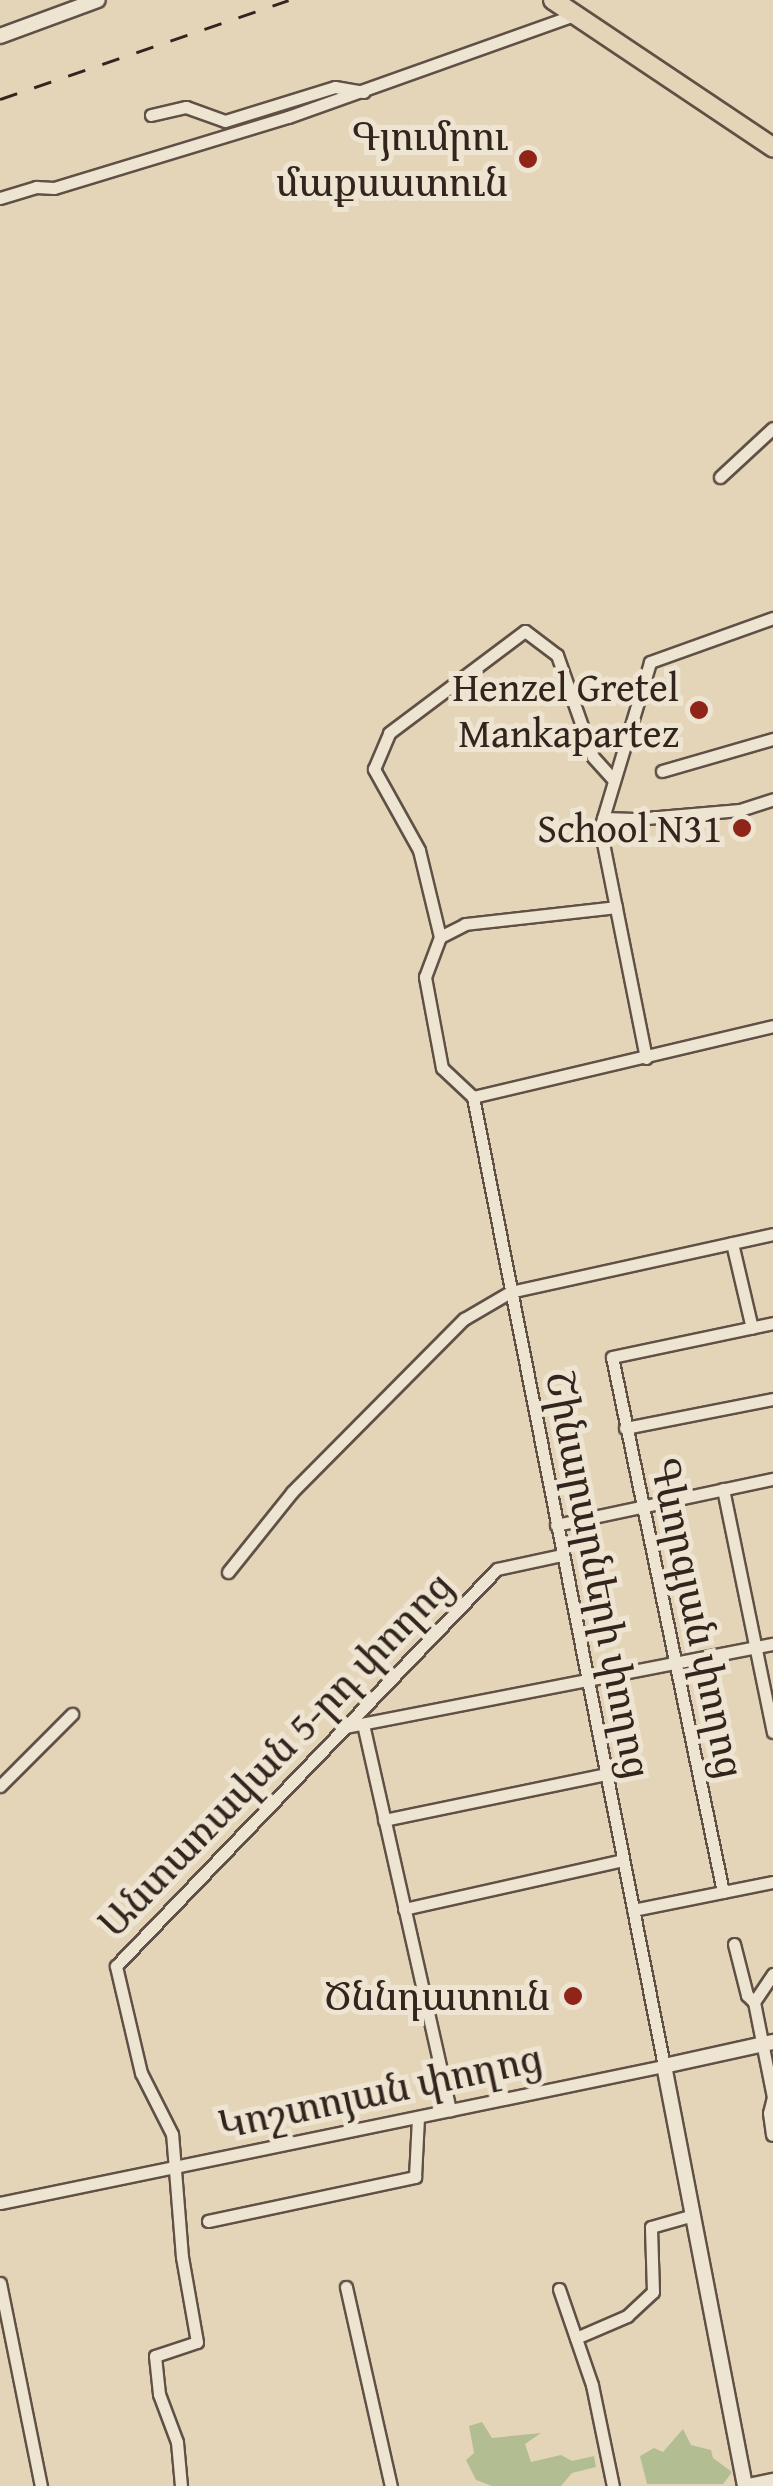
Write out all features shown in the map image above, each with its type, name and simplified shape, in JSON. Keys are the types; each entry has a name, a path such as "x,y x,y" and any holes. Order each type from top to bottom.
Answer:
{"highway":[{"path":"553,0 773,147"}],"street":[{"path":"0,36 98,0"},
{"path":"0,198 36,186 54,188 364,92 575,14"},
{"path":"151,116 186,107 225,121 335,87 364,92"},
{"path":"720,477 771,433"},
{"path":"646,1058 600,828 650,662 773,618"},
{"path":"614,780 593,757 557,655 525,631 389,733 374,769 419,850 440,937 426,977 442,1068 473,1096 773,1026"},
{"path":"662,771 773,739"},
{"path":"603,818 635,820 740,810 773,799"},
{"path":"440,937 464,924 616,907"},
{"name":"Շինարարների փողոց","path":"473,1096 664,2066"},
{"path":"228,1572 292,1492 464,1319 510,1292 773,1234"},
{"path":"732,1243 752,1328 773,1323"},
{"name":"Գևորգյան փողոց","path":"722,1892 612,1357 752,1328"},
{"path":"625,1428 773,1398"},
{"path":"556,1526 773,1479"},
{"path":"724,1489 773,1732"},
{"name":"Անտառավան 5-րդ փողոց","path":"176,2167 172,2134 141,2072 116,1966 497,1569 562,1555"},
{"path":"344,1727 588,1683 773,1644"},
{"path":"0,1786 72,1714"},
{"path":"363,1724 450,2110"},
{"path":"384,1820 606,1774"},
{"path":"404,1909 623,1860"},
{"path":"633,1910 773,1882"},
{"path":"734,1944 747,1995 754,2002 768,2043 772,2136"},
{"path":"754,2002 773,1974"},
{"name":"Կոշտոյան փողոց","path":"0,2203 768,2043"},
{"path":"664,2066 747,2486 773,2482"},
{"path":"208,2221 416,2177 418,2117"},
{"path":"176,2167 182,2257 197,2342 155,2356 159,2394 178,2442 181,2486"},
{"path":"576,2338 627,2316 653,2292 650,2228 693,2215"},
{"path":"0,2283 41,2486"},
{"path":"346,2287 391,2486"},
{"path":"559,2289 600,2418 613,2486"}],"green space":[{"path":"482,2422 492,2438 541,2433 525,2444 531,2462 561,2455 572,2461 594,2456 596,2467 572,2473 561,2486 492,2486 476,2480 466,2460 474,2453 469,2426"},
{"path":"683,2429 691,2445 711,2450 713,2458 732,2472 723,2484 647,2484 640,2456 654,2448 663,2452"}],"railway":[{"path":"0,99 289,0"}],"place":[{"name":"Գյումրու մաքսատուն","path":"528,159"},
{"name":"Henzel Gretel Mankapartez","path":"699,710"},
{"name":"School N31","path":"742,828"},
{"name":"Ծննդատուն","path":"573,1996"}]}
